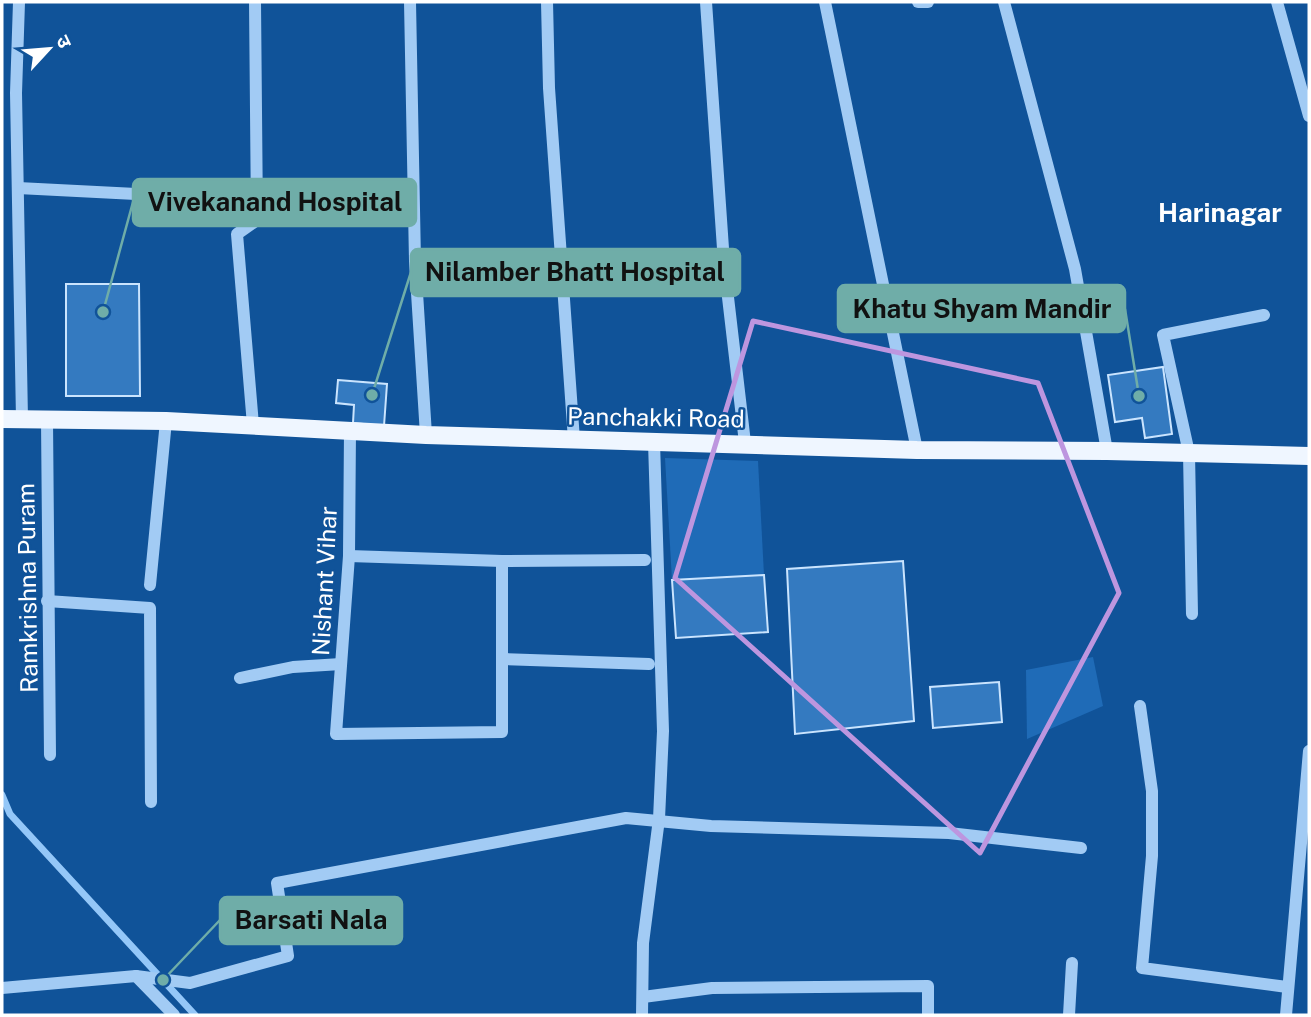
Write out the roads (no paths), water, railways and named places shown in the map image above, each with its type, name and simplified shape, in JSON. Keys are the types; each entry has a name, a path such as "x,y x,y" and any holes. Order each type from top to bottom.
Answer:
{"main road":[{"name":"Panchakki Road","path":"2,419 166,421 426,435 917,450 1309,456"}],"street":[{"path":"19,2 16,93 22,419"},
{"path":"253,425 237,234 257,220 255,2"},
{"path":"410,2 415,261 426,435"},
{"path":"547,2 549,88 574,440"},
{"path":"706,2 724,262 745,443"},
{"path":"825,2 917,450"},
{"path":"918,2 928,2"},
{"path":"1004,2 1074,269 1107,451"},
{"path":"1277,2 1309,116"},
{"path":"2,93 16,93"},
{"path":"18,188 136,194"},
{"path":"1192,614 1189,453 1163,335 1264,315"},
{"name":"Ramkrishna Puram","path":"47,420 50,755"},
{"path":"150,585 166,421"},
{"name":"Nishant Vihar","path":"350,430 349,555 336,734 502,732 503,659"},
{"path":"642,1015 647,904 659,819 663,665 654,442"},
{"path":"349,555 502,561 645,560"},
{"path":"502,561 503,659 649,664"},
{"path":"47,601 150,608 150,802"},
{"path":"240,678 293,667 341,664"},
{"path":"1140,706 1152,791 1152,856 1142,968 1287,988"},
{"path":"1286,1015 1309,751"},
{"path":"2,988 142,976 190,982 288,956 277,883 626,818 659,819 710,826 949,833 1081,848"},
{"path":"1069,1015 1072,963"},
{"path":"142,976 174,1015"},
{"path":"643,998 712,988 928,986 928,1015"}],"waterway":[{"path":"2,795 10,814 195,1015"}],"place":[{"name":"Vivekanand Hospital","path":"103,312"},
{"name":"Nilamber Bhatt Hospital","path":"372,395"},
{"name":"Khatu Shyam Mandir","path":"1139,396"},
{"name":"Barsati Nala","path":"163,980"}],"district":[{"name":"Harinagar","path":"1220,212"}]}
